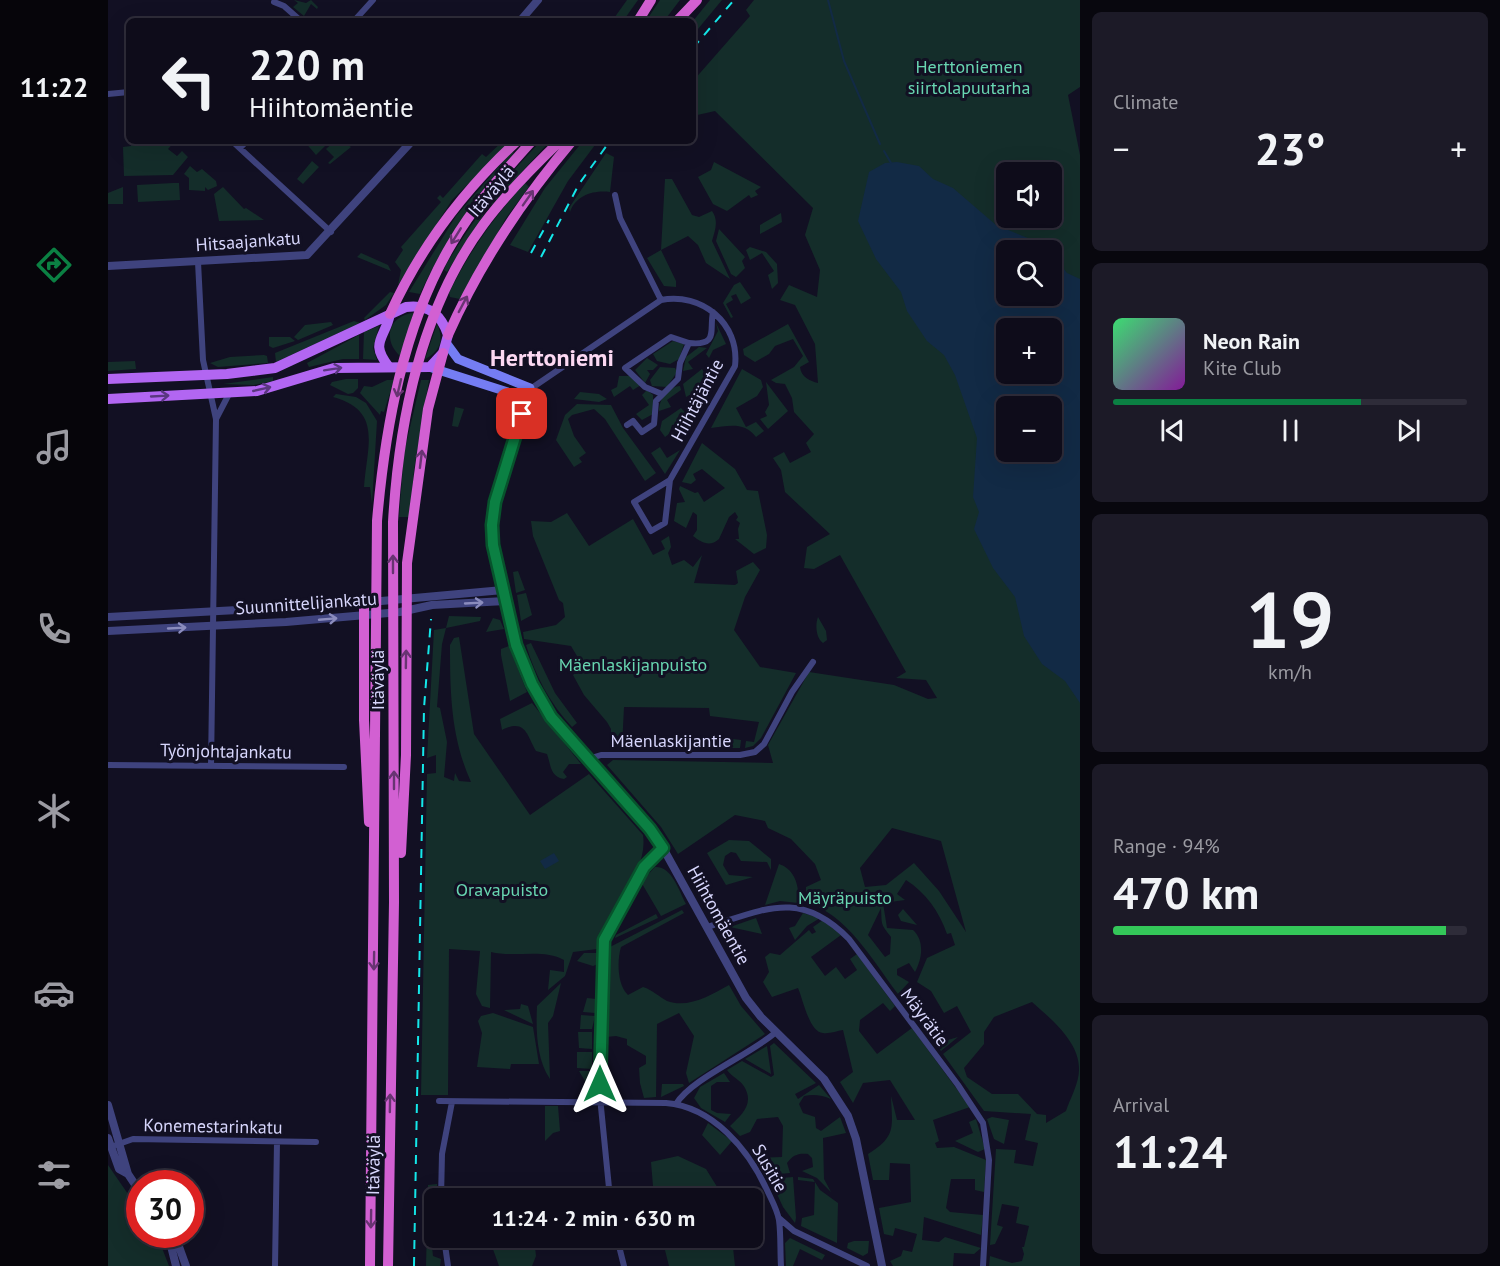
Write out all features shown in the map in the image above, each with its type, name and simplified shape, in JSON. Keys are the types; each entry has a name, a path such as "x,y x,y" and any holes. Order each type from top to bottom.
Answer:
{"highway":[{"path":"640,18 651,0"},
{"path":"677,18 689,0"},
{"path":"678,18 697,0"},
{"path":"390,314 419,261 450,213 514,144"},
{"name":"Itäväylä","path":"370,1266 377,521 390,426 414,331 439,267 450,246 483,197 529,144"},
{"name":"Itäväylä","path":"388,1266 394,902 393,522 397,466 416,370 441,296 462,256 483,225 513,189 557,144"},
{"path":"394,902 400,868 405,767 404,598 428,409 430,368 446,344 503,234 570,144"},
{"path":"367,603 368,858 375,903"}],"main road":[{"path":"108,379 207,375 275,368 390,314 415,306 429,308 439,318 446,344 458,359 530,388"},
{"path":"390,314 378,345 379,354 393,367"},
{"path":"108,399 257,391 333,368 393,367 430,368 520,396"}],"street":[{"path":"357,18 373,0"},
{"path":"523,18 538,0"},
{"path":"274,2 284,6 298,18"},
{"path":"108,94 126,92"},
{"path":"235,144 331,232"},
{"path":"240,148 244,144"},
{"name":"Hitsaajankatu","path":"108,266 302,256 314,251 409,144"},
{"path":"520,396 661,300 620,218 615,195"},
{"path":"198,262 203,360 216,419 211,766"},
{"name":"Hiihtäjäntie","path":"661,300 693,300 713,312 727,326 732,338 735,366 670,480 665,523 651,531 634,502 670,480"},
{"path":"662,394 645,387 625,368 671,337 700,344 710,338 714,332 713,312"},
{"path":"627,425 633,421 642,432 654,424 656,401 678,379 680,363 689,343"},
{"name":"Hiihtomäentie","path":"530,388 529,403 522,414 492,514 493,545 502,590 522,661 538,696 551,717 650,829 663,848 746,998 776,1032 824,1079 848,1116 856,1139 882,1266"},
{"path":"216,419 221,412 222,403 230,393"},
{"name":"Hiihtomäentie","path":"520,396 522,414"},
{"name":"Suunnittelijankatu","path":"108,617 367,603 502,590"},
{"name":"Suunnittelijankatu","path":"108,631 366,615 432,605 505,601"},
{"name":"Mäenlaskijantie","path":"588,759 601,755 740,755 755,752 764,744 792,692 813,662"},
{"name":"Työnjohtajankatu","path":"108,765 344,767"},
{"path":"609,1188 600,1103 604,940 644,867 663,848"},
{"name":"Mäyrätie","path":"707,927 763,910 799,908 819,913 849,939 958,1085 983,1123 989,1160 983,1266"},
{"path":"676,1104 690,1089 754,1049 776,1032"},
{"name":"Susitie","path":"439,1101 676,1104 708,1119 737,1142 756,1169 779,1218 781,1266"},
{"path":"441,1188 442,1154 452,1102"},
{"path":"108,1105 113,1122 112,1143 119,1168 126,1173"},
{"name":"Konemestarinkatu","path":"112,1143 133,1139 316,1142"},
{"path":"275,1266 277,1142"},
{"path":"779,1218 794,1231 867,1266"},
{"path":"173,1248 176,1266"},
{"path":"180,1248 186,1266"},
{"path":"445,1248 448,1266"},
{"path":"620,1248 624,1266"}],"green space":[{"path":"294,0 306,3 311,0 318,7 317,9 311,4 304,16 293,7 298,3"},
{"path":"627,0 638,0 625,18 614,18"},
{"path":"660,0 680,0 666,18 648,18"},
{"path":"710,0 722,0 696,31 695,18"},
{"path":"754,0 1080,0 1080,87 1068,95 1080,155 1080,1266 989,1266 990,1256 1012,1263 1022,1261 1024,1254 1022,1247 1024,1247 1029,1226 1016,1223 1019,1207 1002,1204 997,1225 1003,1227 995,1244 990,1245 996,1149 1016,1150 1014,1163 1033,1166 1038,1143 1025,1140 1031,1114 984,1111 943,1054 971,1032 957,1006 944,1013 931,991 917,982 927,958 955,945 951,933 947,934 936,910 926,897 906,880 897,894 905,900 883,903 887,928 913,930 921,945 921,956 915,972 909,963 897,969 897,975 909,982 898,994 846,927 819,907 803,901 806,896 806,887 821,880 815,864 791,839 768,828 765,821 735,815 678,854 661,827 607,765 613,760 773,763 768,745 809,672 894,685 928,699 937,698 926,680 896,678 906,672 840,555 814,569 804,568 807,547 830,534 785,492 781,470 773,458 784,452 790,463 811,452 806,443 814,434 794,412 792,398 785,384 771,380 794,367 803,356 793,339 775,346 769,354 755,362 744,355 743,349 788,324 809,362 800,367 802,373 809,380 818,383 815,344 795,305 780,300 789,285 817,297 820,270 805,235 813,208 715,111 696,115 696,78 750,16 746,10","holes":["892,828 941,841 966,932 939,891 914,863 886,885 865,887 860,868","881,908 882,924 891,937 890,954 885,957 868,935","1032,1002 1063,1032 1075,1050 1078,1060 1078,1080 1066,1111 1046,1123 1046,1115 1037,1114 1018,1094 992,1094 967,1077 964,1068 984,1044 984,1032 994,1017"]},
{"path":"131,144 143,144 143,146 144,144 172,144 168,149 177,156 182,151 188,157 173,175 124,176 123,147 131,146"},
{"path":"307,144 327,144 316,155"},
{"path":"332,144 346,144 351,147 330,164 328,163 334,157 326,149"},
{"path":"500,144 508,144 452,200 398,285 401,270 395,262 403,250 401,247 441,202 437,198 440,195 443,198 482,154 486,157"},
{"path":"538,144 547,144 486,211 447,272 444,270 467,232 514,170"},
{"path":"581,144 596,144 568,181 528,252 510,245 545,188"},
{"path":"512,151 514,153 461,220 429,274 420,294 409,292 456,216"},
{"path":"606,153 614,157 610,192 586,195 577,201 570,212 569,208"},
{"path":"312,161 319,167 303,184 297,179"},
{"path":"714,162 761,187 755,191 758,195 751,198 749,195 727,211 713,204 698,177 711,170"},
{"path":"190,166 197,172 202,169 216,181 217,186 208,190 205,187 205,191 189,190 189,178 184,174"},
{"path":"665,179 672,179 692,215 699,217 712,211 716,222 712,241 730,279 706,263 698,245 688,236 661,250"},
{"path":"179,183 180,200 138,202 137,185"},
{"path":"525,183 529,187 506,218 460,299 450,297 449,293 474,249"},
{"path":"123,187 123,204 108,204 108,193"},
{"path":"223,187 244,209 246,208 264,220 219,221 214,194"},
{"path":"781,213 782,222 760,234 760,225"},
{"path":"719,229 745,257 742,261 745,268 736,277 731,274 716,241"},
{"path":"750,247 766,252 777,264 778,283 772,289 768,275 774,271 762,253 750,260 746,250"},
{"path":"661,250 676,281 676,287 664,286 647,258"},
{"path":"361,253 388,265 391,271 357,257"},
{"path":"740,282 751,298 741,304 736,294 731,296 733,300 726,304 733,317 731,318 723,303 734,285"},
{"path":"390,292 394,293 386,305 365,320 364,318"},
{"path":"414,313 400,356 391,343 391,329 399,318"},
{"path":"354,321 360,323 276,362 275,353"},
{"path":"331,322 333,325 298,340 294,337 305,325"},
{"path":"716,323 726,344 713,350 709,358 706,354 718,331"},
{"path":"437,324 440,344 435,352 425,359"},
{"path":"379,326 373,348 377,360 363,359 364,332"},
{"path":"359,335 359,359 343,359 309,367 307,363"},
{"path":"269,337 290,337 295,341 273,348 269,346"},
{"path":"673,341 684,344 679,359 670,364 657,361 653,354"},
{"path":"699,347 707,348 688,362 693,369 683,371 686,357"},
{"path":"267,356 268,363 218,367 210,363 230,357"},
{"path":"647,358 658,365 653,370 647,370 650,374 645,383 635,370"},
{"path":"135,361 136,369 108,371 108,362"},
{"path":"660,367 675,368 677,372 667,387 652,386 650,380"},
{"path":"702,369 710,382 696,385 693,393 686,397 683,384"},
{"path":"742,369 761,380 763,387 757,396 736,408 746,427 756,422 764,431 756,437 741,427 711,428"},
{"path":"619,376 630,376 641,385 633,390 630,386 614,397 611,390 617,387"},
{"path":"273,377 273,381 254,385 223,384"},
{"path":"358,379 358,388 353,393 348,394 330,385 332,382"},
{"path":"387,380 394,380 384,412 381,411 380,415 360,393 364,386 372,387"},
{"path":"421,380 429,380 414,470 410,517 399,517 404,453"},
{"path":"766,382 788,411 768,429 760,419 767,416 765,412 769,405"},
{"path":"680,386 681,390 667,400 671,407 659,411 665,394"},
{"path":"647,390 653,395 653,414 642,420 636,414 649,405 642,395"},
{"path":"580,392 599,394 607,399 599,402 574,399"},
{"path":"336,394 356,397 366,403 377,421 372,504 370,487 364,487 369,444 366,421 349,403 333,397"},
{"path":"577,404 611,405 623,428 656,473 645,481 605,419 594,409 572,415 568,419 574,436 586,453 579,458 582,462 574,467 556,440 565,415"},
{"path":"455,407 464,409 458,427 452,426"},
{"path":"681,408 693,421 672,425 669,434 665,437 660,430 662,421"},
{"path":"702,443 735,469 747,490 758,491 767,535 766,548 754,554 735,539 739,539 740,523 736,520 738,517 735,512 729,517 719,539 709,543 693,536 697,530 697,515 693,512 686,528 674,521 677,503 685,502 679,489 680,486 695,493 698,492 704,502 725,488 702,469 693,474 696,480 691,484 682,482"},
{"path":"660,447 667,458 680,450 665,474 651,453"},
{"name":"Mäenlaskijanpuisto","path":"567,513 589,546 633,519 653,555 665,549 661,541 669,536 671,547 668,553 672,565 684,560 693,567 702,555 694,583 735,585 738,583 736,571 753,562 760,570 745,597 734,630 760,667 796,673 761,738 753,746 745,748 746,741 754,742 759,722 710,716 709,708 624,707 622,747 611,747 611,729 584,695 573,675 583,666 571,646 524,639 523,632 556,625 565,617 563,603 559,600 533,536 531,521 551,522"},
{"path":"518,571 525,590 516,593 513,572"},
{"path":"526,593 532,615 521,621 517,595"},
{"path":"449,616 481,617 480,621 446,628"},
{"path":"818,617 826,631 827,640 823,643 817,631"},
{"path":"493,618 500,620 504,629 486,632"},
{"name":"Oravapuisto","path":"446,628 442,644 437,707 440,708 447,742 444,777 454,781 455,773 459,781 471,782 459,749 451,698 450,645 454,638 459,637 474,734 530,815 589,774 643,835 643,850 633,879 608,920 597,949 573,952 565,976 548,990 550,970 564,972 564,960 556,956 538,954 491,952 490,1008 482,1006 476,994 480,951 449,949 448,1095 421,1095 427,774 436,773 436,755 427,758 434,630"},
{"path":"531,643 555,693 577,723 572,727 550,699 539,678 526,645"},
{"path":"509,646 527,692 510,701 501,655 501,649"},
{"path":"532,703 581,764 569,764 563,772 567,777 564,779 556,776 547,754 536,751 525,730 516,726 502,730 500,719"},
{"path":"710,735 716,735 720,742 716,749 710,749 706,745 706,739"},
{"path":"673,736 681,736 681,748 664,747 664,742 673,741"},
{"path":"685,736 701,736 701,747 686,747"},
{"path":"725,738 741,740 740,748 725,748"},
{"path":"729,840 749,841 771,859 771,870 767,862 741,861 736,853 731,852 725,856 723,865 729,875 753,877 726,885 707,853"},
{"path":"779,864 793,874 798,891 798,903 780,901 765,905"},
{"path":"655,867 661,868 670,875 686,904 661,916 641,882"},
{"path":"903,909 917,925 901,921 898,915"},
{"path":"682,910 684,913 621,947 619,972 624,991 628,995 643,987 667,1001 683,1003 699,1000 729,985 741,1006 765,1034 689,1083 686,1073 694,1036 679,1013 657,1024 656,1097 644,1098 639,1068 646,1064 646,1056 627,1045 627,1039 616,1036 606,1037 608,948"},
{"path":"803,913 820,918 807,926 795,940 789,928 795,926"},
{"path":"656,914 658,918 615,938 616,935"},
{"path":"756,918 762,934 730,927"},
{"path":"823,920 841,935 811,957 825,976 836,967 845,979 857,970 850,959 857,954 895,1006 890,1011 883,1003 860,1020 859,1031 877,1054 912,1028 970,1107 933,1120 939,1141 935,1143 937,1148 954,1147 986,1160 984,1192 975,1190 975,1179 951,1179 946,1208 950,1212 983,1215 981,1235 924,1217 922,1240 939,1242 945,1237 981,1248 974,1254 954,1253 953,1266 893,1266 890,1261 901,1256 903,1250 912,1252 917,1234 895,1228 893,1236 884,1234 879,1208 911,1202 910,1164 890,1163 889,1180 873,1180 868,1154 884,1142 891,1130 891,1096 897,1120 915,1120 890,1080 863,1083 853,1103 840,1082 853,1072 843,1030 828,1033 818,1031 810,1021 798,988 772,997 763,982 769,972 765,957 770,953 780,955 809,930 812,934 816,932 813,927"},
{"path":"584,953 598,953 598,964 593,966 577,961"},
{"path":"561,983 553,1016 548,1023 550,1079 539,1053 537,1006"},
{"path":"587,998 596,999 595,1013 583,1012"},
{"path":"521,1004 528,1006 533,1024 504,1010 520,1009"},
{"path":"921,1006 935,1024 925,1030 912,1013"},
{"path":"493,1013 533,1027 539,1064 511,1064 510,1069 477,1067 482,1033 478,1021 481,1016"},
{"path":"581,1015 595,1016 592,1029 580,1029"},
{"path":"935,1029 941,1042 958,1037 941,1051 928,1033"},
{"path":"578,1032 592,1032 592,1049 579,1048"},
{"path":"774,1043 816,1083 795,1094 798,1099 819,1085 831,1099 818,1095 807,1095 799,1104 803,1113 815,1117 816,1128 821,1131 840,1117 846,1133 823,1138 824,1179 831,1192 817,1178 802,1171 813,1167 812,1158 808,1154 796,1155 789,1160 787,1163 790,1173 768,1175 758,1158 782,1157 783,1126 778,1117 757,1119 750,1132 740,1136 730,1126 745,1109 748,1100 743,1085 727,1070 742,1061 771,1077 774,1075 770,1046"},
{"path":"767,1046 771,1074 745,1059"},
{"path":"577,1052 592,1052 592,1069 577,1068"},
{"path":"579,1071 592,1071 590,1094 585,1093 585,1081"},
{"path":"724,1073 730,1082 717,1082 711,1086 711,1110 731,1114 725,1122 701,1108 694,1098 700,1087"},
{"path":"662,1084 683,1084 684,1086 661,1097"},
{"path":"545,1106 558,1106 560,1131 553,1133 545,1141"},
{"path":"992,1117 1009,1120 1004,1144 994,1139 987,1119"},
{"path":"976,1119 985,1149 978,1152 955,1141 973,1133 969,1122"},
{"path":"708,1123 732,1141 720,1155 702,1135"},
{"path":"678,1156 706,1169 718,1188 653,1188 651,1162"},
{"path":"108,1165 126,1191 126,1248 162,1248 169,1266 108,1266"},
{"path":"793,1177 795,1223 783,1207 770,1179"},
{"path":"798,1177 813,1179 815,1182 798,1180"},
{"path":"815,1182 820,1190 838,1203 837,1243 801,1226 802,1218 814,1215"},
{"path":"437,1184 437,1188 428,1188 428,1185"},
{"path":"790,1238 825,1255 822,1260 800,1249 793,1266 786,1266 785,1243"},
{"path":"869,1241 868,1253 863,1256 847,1248 848,1243"},
{"path":"426,1248 432,1248 433,1256 441,1259 440,1266 426,1266"},
{"path":"493,1248 535,1248 536,1256 532,1266 499,1266"},
{"path":"664,1248 733,1248 735,1266 669,1266"}],"water":[{"path":"897,162 919,166 933,179 953,188 996,225 996,228 1003,228 1033,240 996,240 996,306 1062,306 1062,267 1067,273 1080,279 1080,703 1065,681 1042,664 1024,636 1015,597 993,568 974,529 979,512 973,497 977,438 955,375 944,355 927,341 907,311 901,292 876,259 858,221 869,172 885,163"},
{"path":"554,853 559,861 545,869 540,861"}],"waterway":[{"path":"828,0 844,61 880,144"},
{"path":"884,151 891,163"}],"railway":[{"path":"696,44 734,0"},
{"path":"541,257 579,184 608,144"},
{"path":"531,253 549,220"},
{"path":"414,1266 424,708 431,619"}],"district":[{"name":"Herttoniemi","path":"552,357"}],"route":[{"path":"522,414 492,514 493,545 516,645 532,684 551,717 650,829 663,848 644,867 604,940 601,957 603,999 600,1084"}],"park label":[{"name":"Herttoniemen siirtolapuutarha","path":"969,76"},
{"name":"Mäyräpuisto","path":"845,897"}]}
